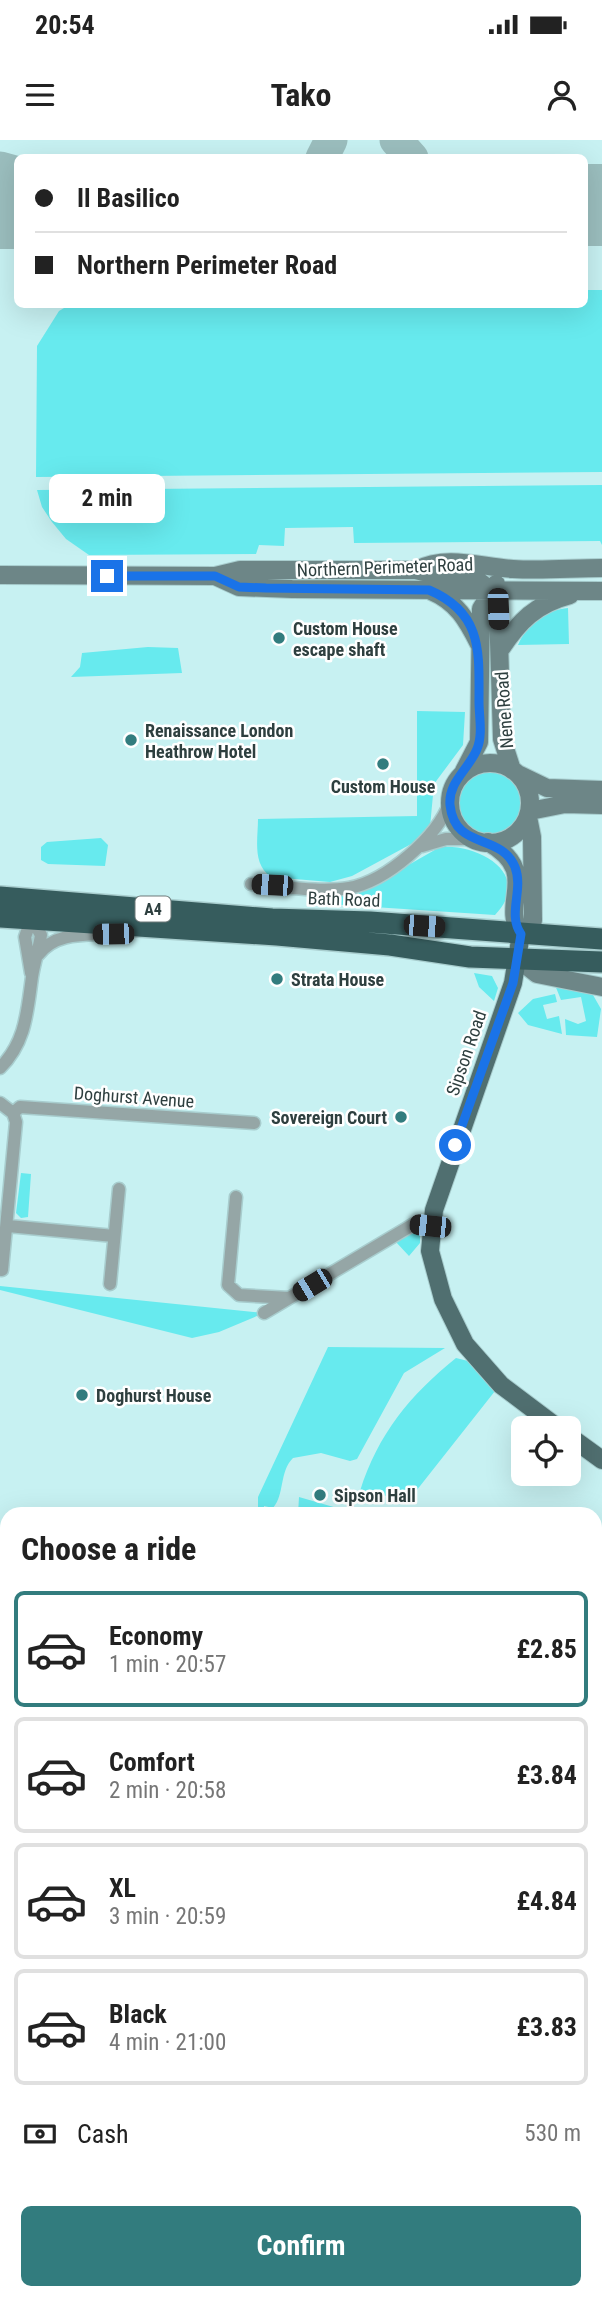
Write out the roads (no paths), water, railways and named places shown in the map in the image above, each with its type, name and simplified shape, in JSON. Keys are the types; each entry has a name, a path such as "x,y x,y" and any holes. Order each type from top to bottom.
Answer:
{"highway":[{"name":"Bath Road","path":"0,897 32,909 159,928 289,936 519,960 602,962"},
{"name":"Bath Road","path":"0,917 32,909 602,939"}],"main road":[{"name":"Sipson Road","path":"521,934 519,960 430,1226 430,1251 435,1278 451,1319 465,1343 501,1385 542,1416"},
{"path":"581,1445 602,1460"}],"street":[{"name":"Northern Perimeter Road","path":"0,575 215,576 240,570 416,570 432,562 513,569 602,568"},
{"path":"416,570 434,575 475,577 490,590 513,569"},
{"name":"Northern Perimeter Road","path":"215,576 239,587 593,591"},
{"path":"429,590 444,596 461,612 479,644"},
{"name":"Nene Road","path":"464,771 479,742 481,609 490,590"},
{"name":"Nene Road","path":"490,590 498,609 502,739 515,772"},
{"name":"Nene Road","path":"500,650 532,611 552,600 593,591"},
{"path":"251,884 354,887 374,877 422,846 439,827 454,785 464,771 478,764 493,762 547,788 602,790"},
{"path":"450,802 455,824 514,866 517,878 514,924 521,934 532,926 533,920 532,837 529,794 515,772"},
{"path":"422,846 446,839 480,841 509,838 522,829 529,814 565,804 602,805"},
{"path":"0,1068 13,1054 27,1023 32,975 41,934 32,909"},
{"path":"32,909 25,937 32,975"},
{"name":"Bath Road","path":"38,955 44,947 63,938 159,928"},
{"path":"519,960 528,970 544,977 602,987"},
{"path":"0,1103 13,1113 16,1122 2,1270"},
{"name":"Doghurst Avenue","path":"13,1113 20,1107 254,1123"},
{"path":"110,1284 119,1189"},
{"path":"236,1197 228,1285 239,1294 290,1298"},
{"path":"264,1313 414,1224 430,1226"},
{"path":"4,1231 114,1236"}],"place":[{"name":"Custom House escape shaft","path":"279,638"},
{"name":"Renaissance London Heathrow Hotel","path":"131,740"},
{"name":"Custom House","path":"383,764"},
{"name":"Strata House","path":"277,979"},
{"name":"Sovereign Court","path":"401,1117"},
{"name":"Doghurst House","path":"82,1395"},
{"name":"Sipson Hall","path":"320,1495"}]}
